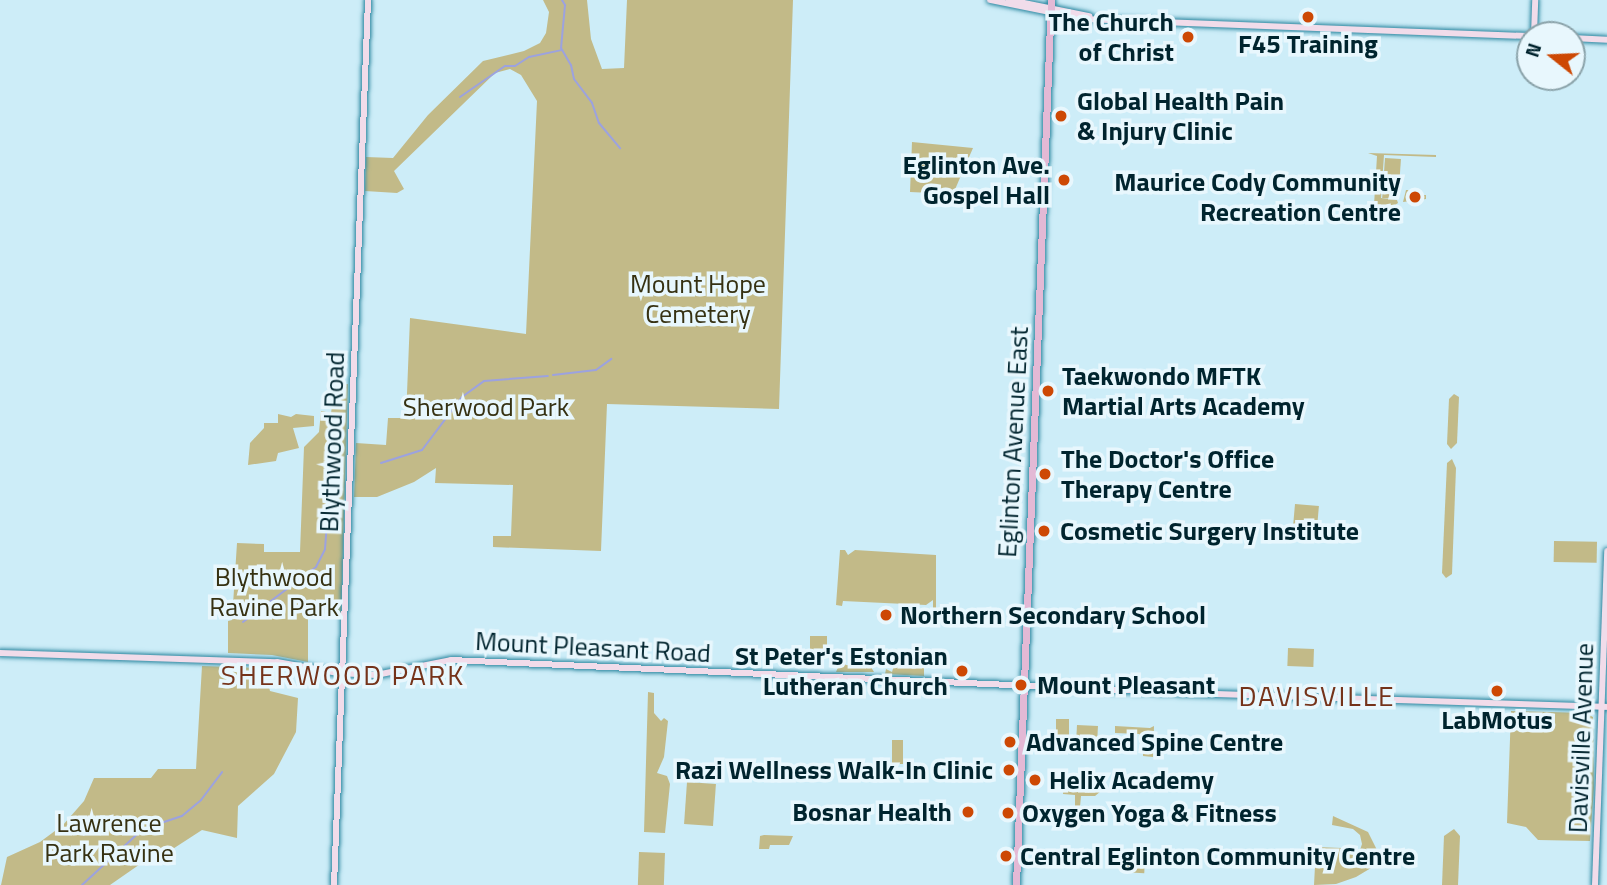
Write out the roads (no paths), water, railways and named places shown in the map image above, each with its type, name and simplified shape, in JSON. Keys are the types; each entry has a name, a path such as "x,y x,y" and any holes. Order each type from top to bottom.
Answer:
{"main road":[{"name":"Blythwood Road","path":"334,885 368,0"},
{"path":"990,0 1051,7"},
{"path":"1009,0 1097,19 1516,35"},
{"path":"1533,21 1535,0"},
{"name":"Eglinton Avenue East","path":"1016,885 1051,7"},
{"path":"1586,39 1607,40"},
{"name":"Davisville Avenue","path":"1595,885 1604,706 1607,551"},
{"name":"Mount Pleasant Road","path":"0,653 277,662 343,674 381,675 451,660 1024,686 1604,706"}],"waterway":[{"path":"562,0 565,5 561,48 571,65 574,79 592,103 599,123 620,148"},
{"path":"460,97 505,66 515,66 529,57 561,50"},
{"path":"553,375 596,370 611,359"},
{"path":"381,463 422,450 462,397 484,381 548,376"},
{"path":"243,622 316,567 325,549 330,482"},
{"path":"82,885 143,829 182,816 201,800 222,772"}],"place":[{"name":"F45 Training","path":"1308,17"},
{"name":"The Church of Christ","path":"1188,37"},
{"name":"Global Health Pain & Injury Clinic","path":"1061,116"},
{"name":"Eglinton Ave. Gospel Hall","path":"1064,180"},
{"name":"Maurice Cody Community Recreation Centre","path":"1415,197"},
{"name":"Taekwondo MFTK Martial Arts Academy","path":"1048,391"},
{"name":"The Doctor's Office Therapy Centre","path":"1045,474"},
{"name":"Cosmetic Surgery Institute","path":"1044,531"},
{"name":"Northern Secondary School","path":"886,615"},
{"name":"St Peter's Estonian Lutheran Church","path":"962,671"},
{"name":"Mount Pleasant","path":"1021,685"},
{"name":"LabMotus","path":"1497,691"},
{"name":"Advanced Spine Centre","path":"1010,742"},
{"name":"Razi Wellness Walk-In Clinic","path":"1009,770"},
{"name":"Helix Academy","path":"1035,780"},
{"name":"Bosnar Health","path":"968,812"},
{"name":"Oxygen Yoga & Fitness","path":"1008,813"},
{"name":"Central Eglinton Community Centre","path":"1006,856"}],"district":[{"name":"SHERWOOD PARK","path":"343,675"},
{"name":"DAVISVILLE","path":"1317,696"}],"park label":[{"name":"Mount Hope Cemetery","path":"698,299"},
{"name":"Sherwood Park","path":"486,407"},
{"name":"Blythwood Ravine Park","path":"274,592"},
{"name":"Lawrence Park Ravine","path":"109,838"}]}
